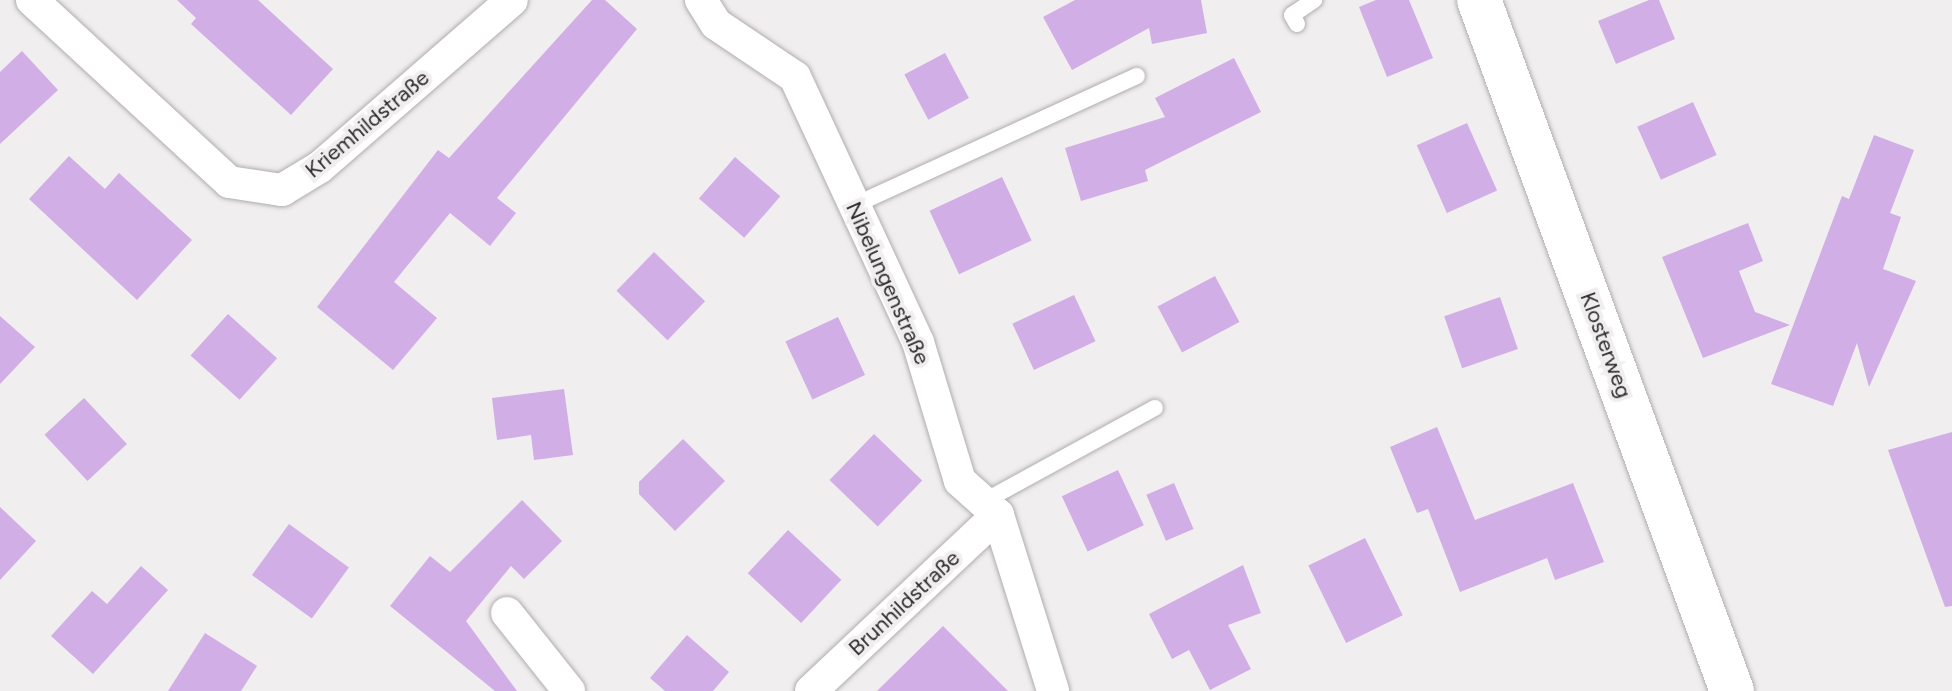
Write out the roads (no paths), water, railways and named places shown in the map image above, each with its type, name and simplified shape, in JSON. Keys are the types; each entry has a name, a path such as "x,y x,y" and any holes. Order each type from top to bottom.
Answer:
{"street":[{"name":"Kriemhildstraße","path":"32,0 229,182 282,190 320,167 512,0"},
{"name":"Nibelungenstraße","path":"701,0 716,24 795,77 918,342 960,481 990,508 1053,691"},
{"name":"Klosterweg","path":"1479,0 1732,691"},
{"name":"Brunhildstraße","path":"811,691 990,508"},
{"path":"507,613 569,691"}],"lane":[{"path":"1297,24 1292,15 1314,0"},
{"path":"855,205 1137,76"},
{"path":"990,508 1155,408"}]}
